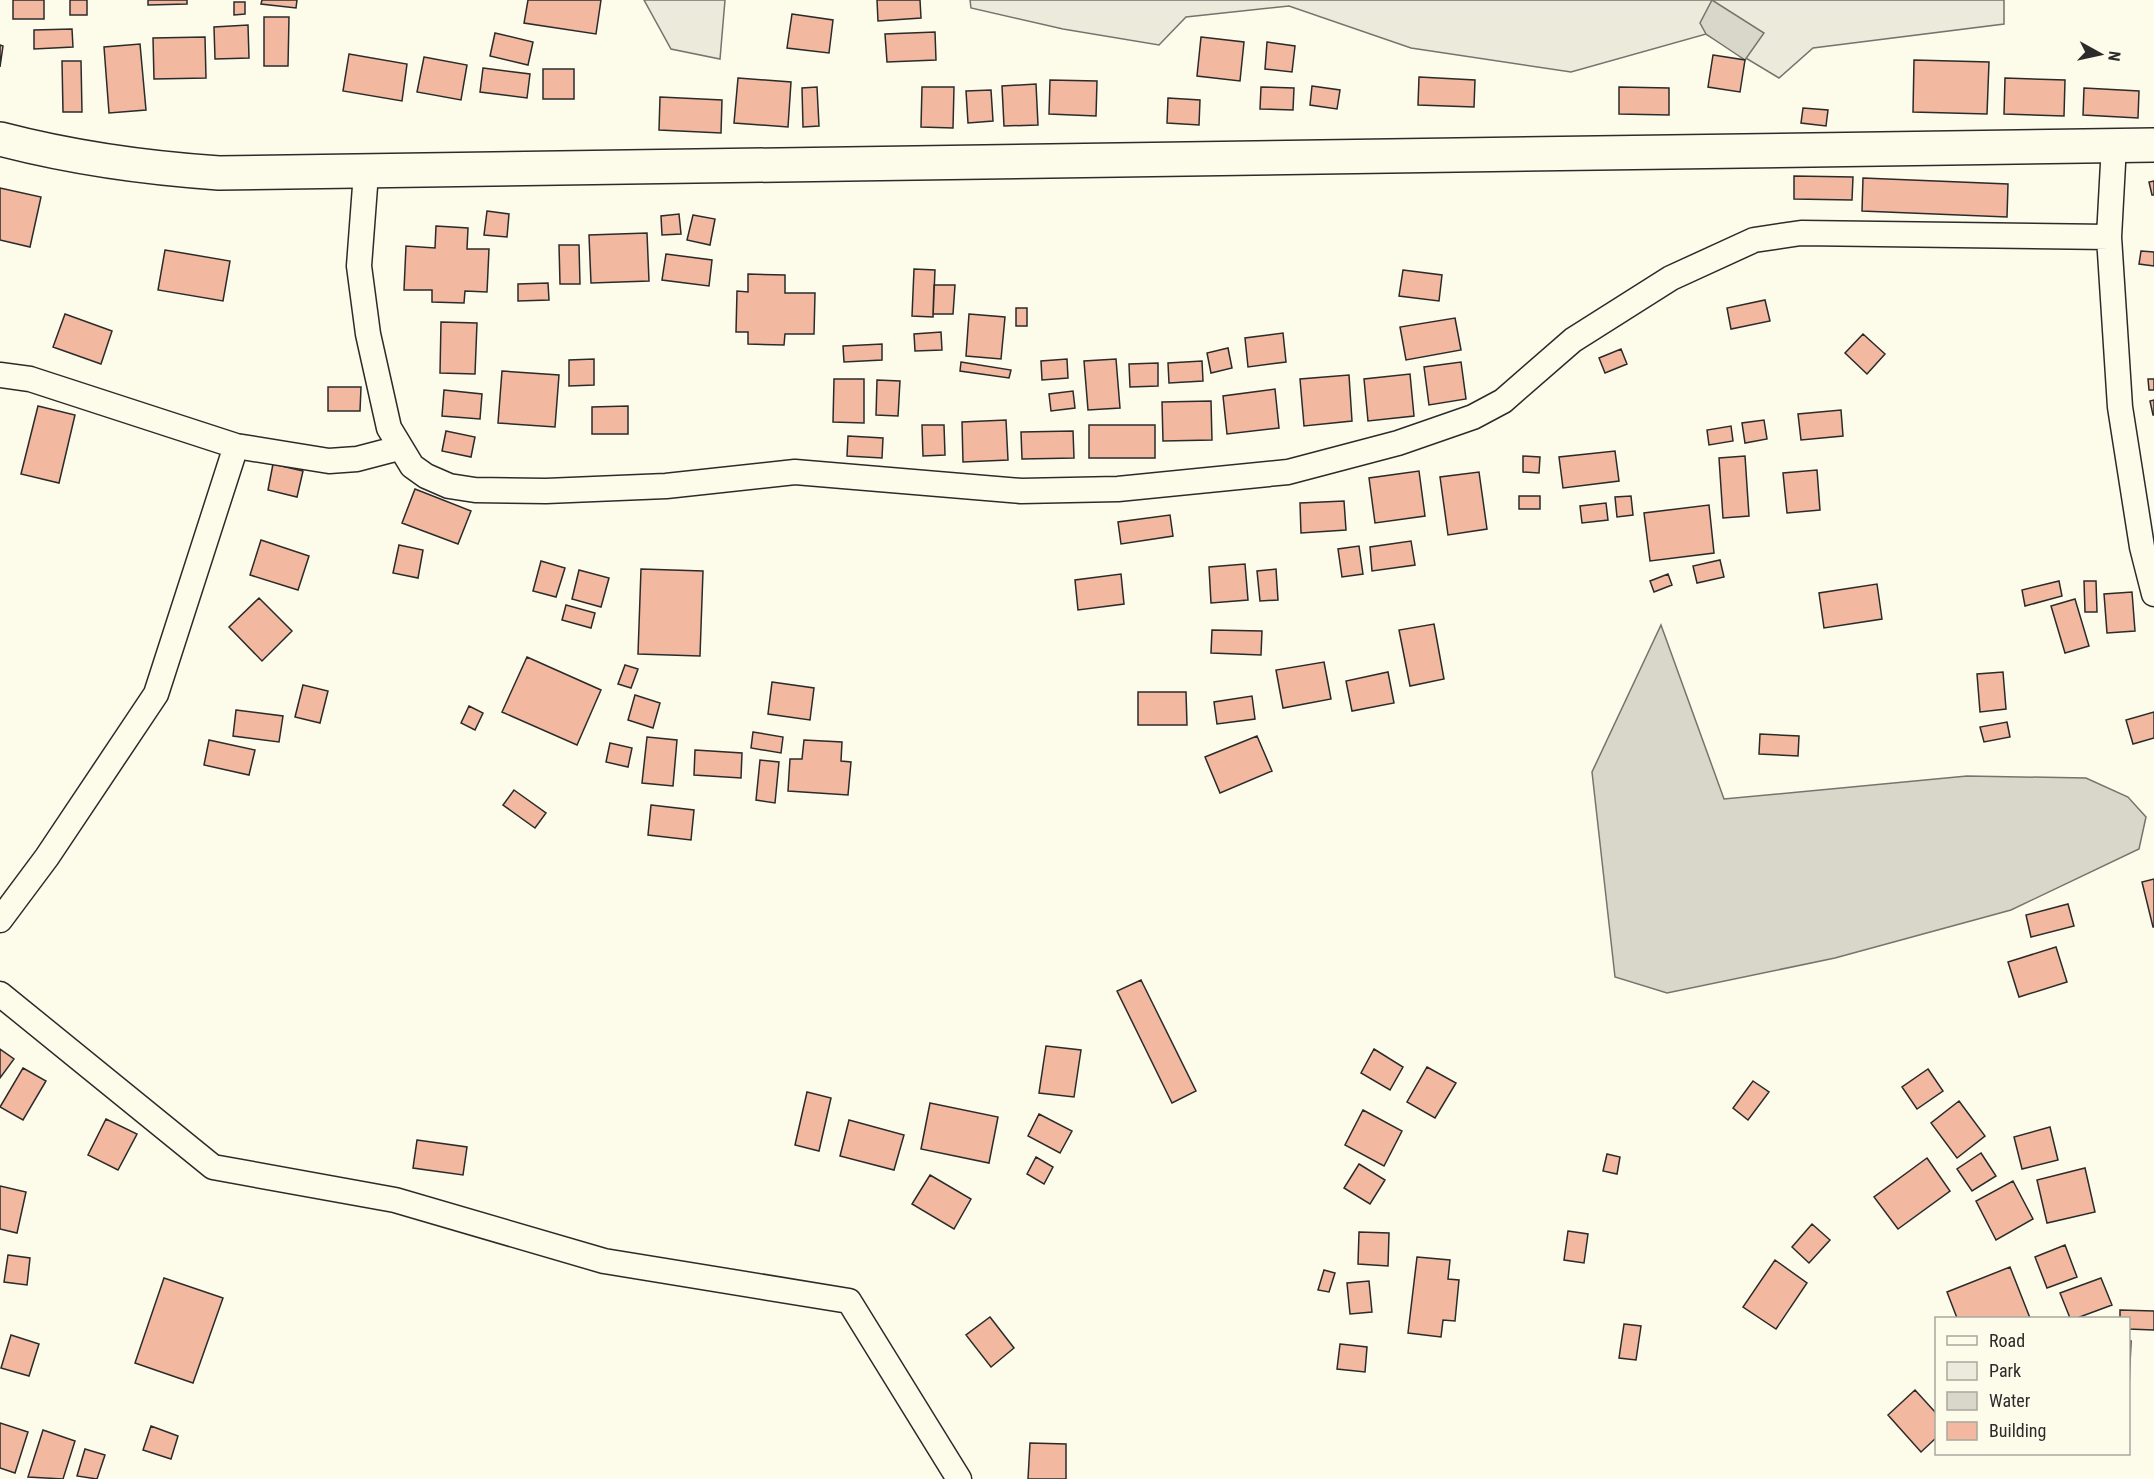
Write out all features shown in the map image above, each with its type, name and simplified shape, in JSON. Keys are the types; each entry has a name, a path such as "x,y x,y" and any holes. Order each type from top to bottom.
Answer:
{"highway":[{"path":"0,139 66,156 148,168 219,173 366,173 2154,144"}],"street":[{"path":"2114,145 2109,237 2120,407 2142,547 2154,594"},
{"path":"366,173 359,266 368,334 390,428 399,448 412,466 426,476 449,486 475,490 546,491 666,486 795,472 1021,491 1119,489 1288,472 1398,443 1473,417 1503,401 1573,340 1671,278 1754,240 1801,233 2109,237"},
{"path":"0,375 30,379 236,446 329,461 357,459 399,448"},
{"path":"0,920 47,857 162,682 236,446"},
{"path":"0,994 213,1167 395,1200 604,1261 849,1301 959,1479"}],"green space":[{"path":"644,0 725,0 720,59 671,49"},
{"path":"970,0 2004,0 2004,24 1813,48 1779,78 1706,34 1571,72 1411,48 1289,6 1186,17 1159,45 1063,29 971,8"}],"water":[{"path":"1712,0 1764,33 1745,60 1706,34 1700,23"},
{"path":"1661,625 1724,799 1967,776 2086,778 2128,797 2146,817 2139,849 2011,910 1835,958 1667,993 1615,977 1592,772"}],"building":[{"path":"13,0 44,0 44,19 13,19"},
{"path":"70,0 87,0 87,15 70,15"},
{"path":"148,0 187,0 187,4 148,5"},
{"path":"262,0 297,0 296,8 261,4"},
{"path":"528,0 601,0 596,34 524,23"},
{"path":"877,0 920,0 921,18 878,21"},
{"path":"234,2 245,2 245,14 234,15"},
{"path":"792,14 833,20 829,53 787,48"},
{"path":"264,17 289,17 288,66 264,66"},
{"path":"248,25 249,58 215,59 214,27"},
{"path":"72,29 73,47 34,49 34,30"},
{"path":"935,32 936,60 887,62 885,34"},
{"path":"495,33 533,42 528,65 490,56"},
{"path":"205,37 206,78 154,79 153,38"},
{"path":"1201,37 1244,42 1240,81 1197,76"},
{"path":"1267,42 1295,46 1292,72 1265,69"},
{"path":"140,44 146,110 109,113 104,47"},
{"path":"0,45 3,46 0,67"},
{"path":"349,54 407,64 402,101 343,91"},
{"path":"1713,55 1745,60 1740,92 1708,87"},
{"path":"424,57 467,65 461,100 417,92"},
{"path":"1914,60 1989,62 1987,114 1913,112"},
{"path":"62,61 81,61 82,112 63,112"},
{"path":"483,68 530,74 527,98 480,92"},
{"path":"543,69 574,69 574,99 543,99"},
{"path":"1419,77 1475,80 1474,107 1418,105"},
{"path":"738,78 791,82 788,127 734,123"},
{"path":"2005,78 2065,80 2064,116 2004,114"},
{"path":"1050,80 1097,81 1096,116 1049,114"},
{"path":"1036,84 1038,125 1004,126 1002,86"},
{"path":"1312,86 1340,90 1337,109 1310,105"},
{"path":"817,87 819,126 803,127 802,88"},
{"path":"922,87 954,87 953,128 921,127"},
{"path":"1261,87 1294,88 1293,110 1260,109"},
{"path":"1619,87 1669,88 1669,115 1619,114"},
{"path":"2084,88 2139,91 2138,118 2083,115"},
{"path":"991,90 993,121 968,123 966,91"},
{"path":"660,97 722,100 721,133 659,130"},
{"path":"1168,98 1200,100 1199,125 1167,123"},
{"path":"1803,108 1828,110 1826,126 1801,123"},
{"path":"1794,176 1853,177 1852,200 1794,199"},
{"path":"1863,178 2008,184 2007,217 1862,211"},
{"path":"2154,181 2154,195 2152,195 2149,182"},
{"path":"0,188 41,197 30,247 0,240"},
{"path":"487,211 509,214 507,237 484,235"},
{"path":"679,214 681,234 662,235 661,216"},
{"path":"693,215 715,219 710,245 687,240"},
{"path":"436,226 468,228 467,249 489,249 487,292 465,291 464,303 432,302 432,290 404,290 406,246 435,248"},
{"path":"647,233 649,281 591,283 589,235"},
{"path":"559,245 579,245 580,284 560,284"},
{"path":"165,250 230,261 223,301 158,290"},
{"path":"2141,251 2154,252 2154,266 2139,264"},
{"path":"666,254 712,260 709,286 662,280"},
{"path":"914,269 935,270 933,317 912,316"},
{"path":"1403,270 1442,275 1439,301 1399,296"},
{"path":"748,274 785,275 785,293 815,293 814,334 785,334 784,345 748,344 748,332 736,332 737,291 748,292"},
{"path":"548,283 549,300 518,301 518,284"},
{"path":"934,285 955,285 953,314 933,314"},
{"path":"1765,300 1770,321 1731,329 1727,308"},
{"path":"1016,308 1027,308 1027,326 1016,326"},
{"path":"65,314 112,331 101,364 53,347"},
{"path":"969,314 1005,317 1001,359 966,356"},
{"path":"1455,318 1461,350 1406,360 1400,327"},
{"path":"441,322 477,323 475,374 440,373"},
{"path":"941,332 942,350 915,351 914,334"},
{"path":"1283,333 1286,362 1248,367 1245,338"},
{"path":"1863,334 1885,354 1867,374 1845,353"},
{"path":"882,344 882,360 844,362 843,346"},
{"path":"1228,348 1232,368 1211,373 1207,353"},
{"path":"1621,349 1627,364 1605,373 1599,358"},
{"path":"594,359 594,385 569,386 569,360"},
{"path":"1067,359 1068,378 1042,380 1041,361"},
{"path":"1116,359 1120,408 1088,410 1084,361"},
{"path":"1202,361 1203,381 1169,383 1168,363"},
{"path":"961,362 1011,370 1009,378 960,371"},
{"path":"1461,362 1466,399 1429,405 1424,367"},
{"path":"1158,363 1158,386 1130,387 1129,364"},
{"path":"502,371 559,375 555,427 498,423"},
{"path":"1410,374 1414,416 1368,421 1364,379"},
{"path":"1349,375 1352,421 1304,426 1300,379"},
{"path":"834,379 864,379 864,423 833,422"},
{"path":"2148,379 2154,379 2154,390 2149,390"},
{"path":"877,380 900,381 898,416 876,415"},
{"path":"328,387 361,387 360,411 328,411"},
{"path":"1275,389 1279,428 1227,434 1223,396"},
{"path":"444,390 482,394 480,419 442,416"},
{"path":"1073,391 1075,408 1051,411 1049,394"},
{"path":"2154,400 2154,415 2153,415 2150,401"},
{"path":"1211,401 1212,440 1163,441 1162,402"},
{"path":"38,406 75,415 59,483 21,474"},
{"path":"628,406 628,434 592,434 592,407"},
{"path":"1841,410 1843,436 1801,440 1798,414"},
{"path":"1006,420 1008,460 963,462 962,422"},
{"path":"1764,420 1767,439 1745,443 1742,423"},
{"path":"922,425 944,425 945,455 923,456"},
{"path":"1089,425 1155,425 1155,458 1089,458"},
{"path":"1731,426 1733,441 1709,445 1707,430"},
{"path":"446,431 475,437 471,457 442,451"},
{"path":"1073,431 1074,458 1022,459 1021,432"},
{"path":"848,436 883,438 882,458 847,456"},
{"path":"1615,451 1619,481 1563,488 1559,457"},
{"path":"1523,456 1540,457 1539,473 1523,472"},
{"path":"1745,456 1749,516 1723,518 1719,458"},
{"path":"273,464 303,471 297,497 268,490"},
{"path":"1817,470 1820,510 1787,513 1783,473"},
{"path":"1419,471 1425,516 1375,523 1369,478"},
{"path":"1479,472 1487,529 1448,535 1440,477"},
{"path":"415,489 471,511 458,544 402,523"},
{"path":"1519,496 1540,496 1540,509 1519,509"},
{"path":"1631,496 1633,515 1617,517 1615,497"},
{"path":"1344,501 1346,530 1301,533 1300,503"},
{"path":"1606,503 1608,520 1582,523 1580,506"},
{"path":"1709,505 1714,553 1650,561 1644,513"},
{"path":"1170,515 1173,536 1121,544 1118,522"},
{"path":"261,540 309,556 298,590 250,575"},
{"path":"1411,541 1415,565 1372,571 1370,547"},
{"path":"399,545 423,550 418,578 393,573"},
{"path":"1359,546 1363,574 1342,577 1338,549"},
{"path":"1720,560 1724,577 1697,583 1693,566"},
{"path":"541,561 565,568 556,597 533,591"},
{"path":"1245,564 1248,600 1211,603 1209,567"},
{"path":"641,569 703,571 700,656 638,654"},
{"path":"1276,569 1278,600 1260,601 1257,571"},
{"path":"579,570 609,578 601,607 572,599"},
{"path":"1121,574 1124,604 1078,610 1075,580"},
{"path":"1668,574 1672,585 1654,592 1650,581"},
{"path":"2059,581 2062,596 2025,606 2022,590"},
{"path":"2084,581 2096,581 2097,612 2085,612"},
{"path":"1877,584 1882,619 1824,628 1819,593"},
{"path":"2132,592 2135,631 2107,633 2104,594"},
{"path":"259,598 292,631 262,661 229,627"},
{"path":"2075,599 2089,646 2065,653 2051,606"},
{"path":"566,605 595,613 591,628 562,620"},
{"path":"1434,624 1444,679 1410,686 1399,630"},
{"path":"1212,630 1262,631 1261,655 1211,653"},
{"path":"527,657 601,690 577,745 502,712"},
{"path":"1324,662 1331,699 1283,708 1276,670"},
{"path":"625,665 638,669 631,688 618,684"},
{"path":"1388,672 1394,703 1352,711 1346,681"},
{"path":"2003,672 2006,709 1980,712 1977,674"},
{"path":"772,682 814,688 810,720 768,714"},
{"path":"303,685 328,691 320,723 295,717"},
{"path":"1138,692 1186,692 1187,725 1138,725"},
{"path":"635,695 660,703 653,728 628,720"},
{"path":"1252,696 1255,719 1217,724 1214,702"},
{"path":"469,706 483,713 475,730 461,723"},
{"path":"236,710 283,716 279,742 233,736"},
{"path":"2154,712 2154,738 2133,744 2126,720"},
{"path":"2007,722 2010,737 1984,742 1980,727"},
{"path":"753,732 783,737 781,753 751,748"},
{"path":"1760,734 1799,736 1798,756 1759,754"},
{"path":"1257,736 1272,771 1220,793 1205,757"},
{"path":"647,737 677,740 673,786 642,783"},
{"path":"209,740 255,750 249,775 204,765"},
{"path":"804,740 842,742 841,761 851,762 848,795 788,791 790,759 802,759"},
{"path":"610,743 632,748 628,767 606,762"},
{"path":"695,750 742,753 741,778 694,775"},
{"path":"760,760 779,762 775,803 756,800"},
{"path":"514,790 546,813 535,828 503,805"},
{"path":"651,805 694,810 691,840 648,835"},
{"path":"2154,879 2154,927 2153,927 2142,882"},
{"path":"2068,904 2074,926 2031,937 2026,915"},
{"path":"2056,947 2067,982 2019,997 2008,962"},
{"path":"1141,980 1196,1091 1172,1103 1117,991"},
{"path":"1046,1046 1081,1050 1074,1097 1039,1093"},
{"path":"0,1049 14,1059 0,1078"},
{"path":"1374,1049 1403,1067 1390,1090 1361,1073"},
{"path":"1427,1067 1456,1083 1435,1118 1407,1102"},
{"path":"23,1068 46,1081 23,1120 0,1107"},
{"path":"1928,1069 1943,1091 1917,1109 1902,1087"},
{"path":"1753,1081 1769,1092 1748,1120 1733,1108"},
{"path":"807,1092 831,1098 819,1151 795,1145"},
{"path":"1959,1101 1985,1136 1957,1158 1931,1123"},
{"path":"930,1103 998,1117 989,1163 921,1149"},
{"path":"1363,1110 1402,1131 1384,1166 1345,1145"},
{"path":"1039,1114 1072,1131 1060,1153 1028,1136"},
{"path":"106,1119 137,1134 118,1170 88,1155"},
{"path":"849,1120 904,1135 894,1170 840,1156"},
{"path":"2050,1127 2058,1160 2022,1169 2014,1137"},
{"path":"417,1140 467,1147 463,1175 413,1168"},
{"path":"1981,1153 1996,1176 1972,1191 1957,1169"},
{"path":"1607,1154 1620,1157 1617,1174 1603,1171"},
{"path":"1036,1157 1053,1167 1044,1184 1027,1174"},
{"path":"1927,1158 1950,1191 1898,1229 1874,1197"},
{"path":"1359,1164 1385,1180 1370,1204 1344,1188"},
{"path":"2085,1168 2095,1212 2047,1223 2037,1180"},
{"path":"930,1175 971,1199 954,1229 912,1204"},
{"path":"2013,1181 2033,1219 1996,1240 1976,1201"},
{"path":"0,1186 26,1192 17,1233 0,1229"},
{"path":"1812,1224 1830,1240 1809,1263 1792,1247"},
{"path":"1568,1231 1588,1234 1584,1263 1564,1260"},
{"path":"1359,1232 1389,1233 1388,1266 1358,1264"},
{"path":"2065,1245 2077,1277 2047,1288 2035,1257"},
{"path":"8,1255 30,1258 27,1285 4,1282"},
{"path":"1417,1257 1450,1260 1448,1279 1459,1280 1455,1321 1443,1320 1441,1337 1408,1333"},
{"path":"1775,1260 1807,1283 1776,1329 1743,1307"},
{"path":"2010,1267 2030,1317 1957,1317 1947,1292"},
{"path":"1324,1270 1335,1273 1329,1292 1318,1290"},
{"path":"164,1278 223,1298 193,1383 135,1363"},
{"path":"2101,1278 2112,1305 2080,1317 2070,1317 2060,1293"},
{"path":"1369,1281 1372,1312 1350,1314 1347,1283"},
{"path":"2120,1310 2154,1311 2154,1330 2130,1329 2130,1317 2120,1317"},
{"path":"990,1317 1014,1348 991,1367 966,1335"},
{"path":"1624,1324 1641,1326 1636,1360 1619,1358"},
{"path":"11,1335 39,1344 29,1376 1,1368"},
{"path":"1340,1344 1367,1347 1365,1372 1337,1369"},
{"path":"1915,1390 1935,1412 1935,1439 1921,1452 1888,1415"},
{"path":"0,1423 28,1432 15,1473 0,1468"},
{"path":"151,1426 178,1436 171,1459 143,1450"},
{"path":"43,1430 75,1441 63,1479 28,1477"},
{"path":"1030,1443 1066,1444 1066,1479 1028,1479"},
{"path":"85,1449 105,1455 97,1479 77,1476"}]}
